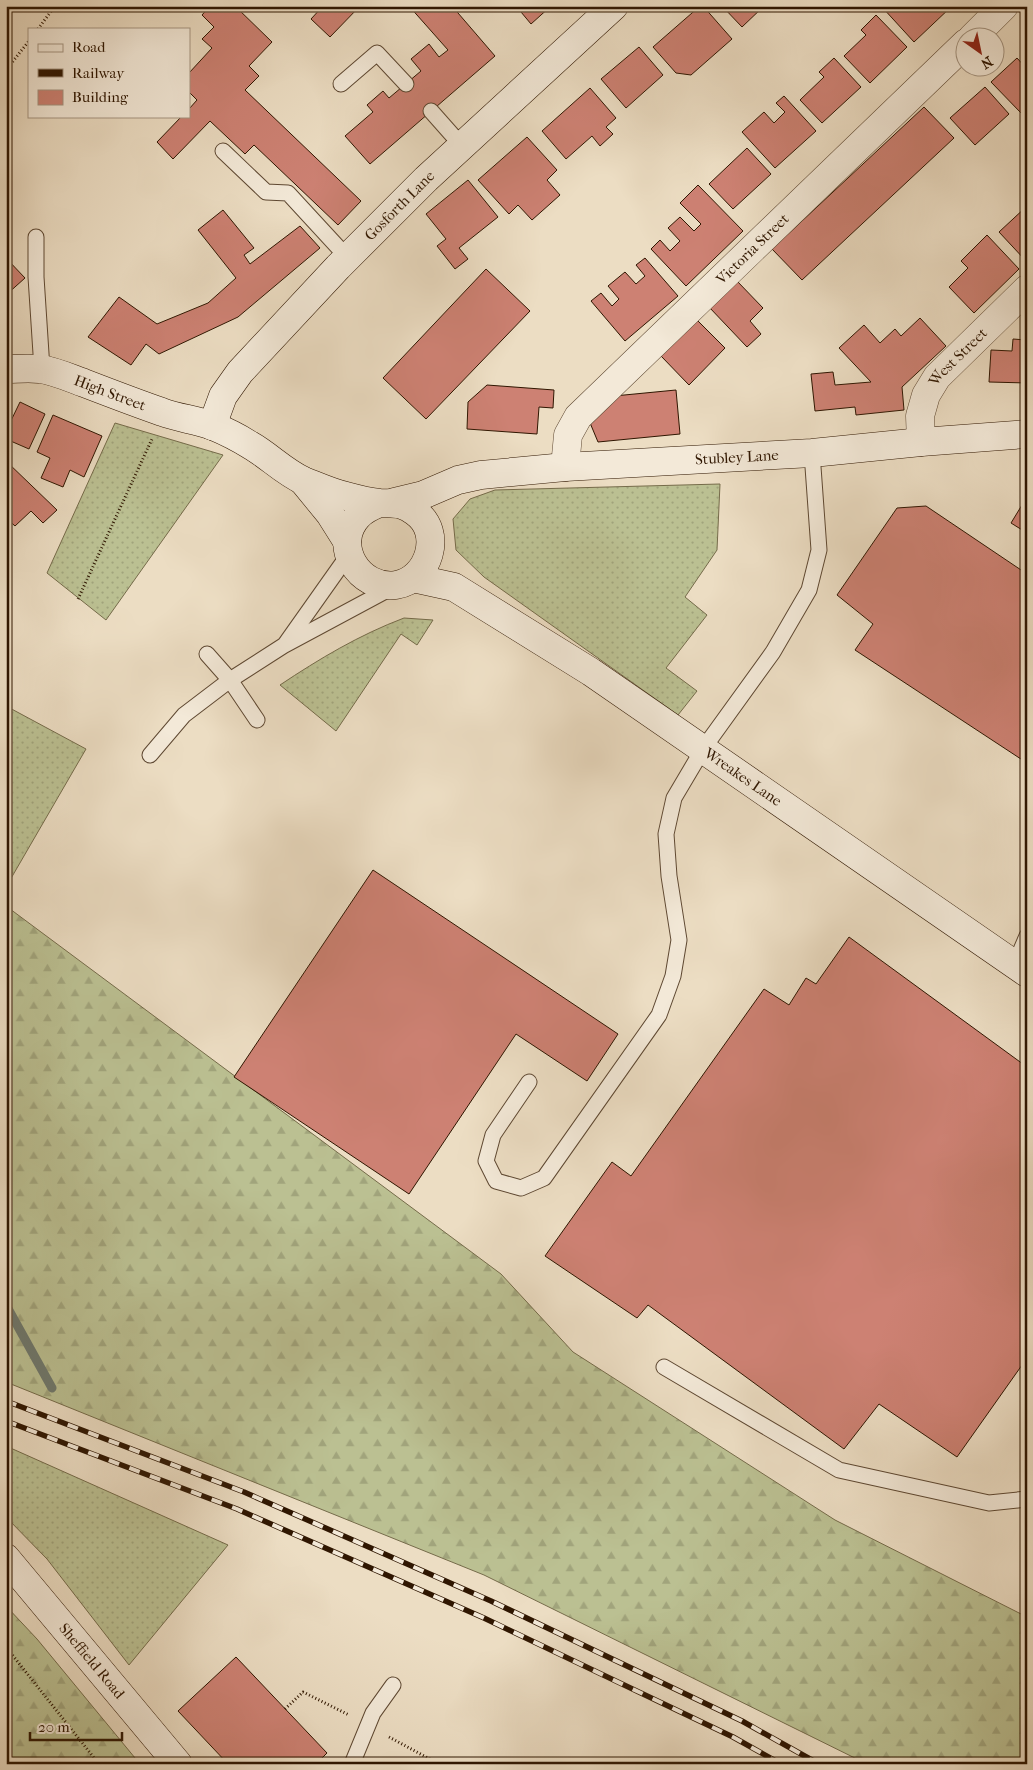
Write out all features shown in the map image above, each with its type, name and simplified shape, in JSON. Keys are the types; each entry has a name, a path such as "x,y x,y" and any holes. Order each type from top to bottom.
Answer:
{"street":[{"name":"Gosforth Lane","path":"212,426 223,396 240,372 347,257 462,146 614,6"},
{"path":"982,28 1004,6"},
{"name":"Victoria Street","path":"565,467 568,435 578,417 956,53"},
{"name":"West Street","path":"921,442 920,416 926,395 937,377 1027,289"},
{"name":"High Street","path":"6,369 42,369 164,413 212,426"},
{"name":"Wreakes Lane","path":"212,426 250,445 302,480 345,496 407,506 418,514 426,525 430,545 454,587"},
{"name":"Stubley Lane","path":"387,503 423,495 458,480 481,475 565,467 812,453 1027,434"},
{"name":"Wreakes Lane","path":"302,480 330,514 348,548 354,566 372,582 384,585 405,582 454,587 591,672 1021,969"},
{"path":"405,582 424,567 430,545 435,508 447,485"},
{"path":"348,548 350,528 357,517 368,508 387,503"},
{"name":"Sheffield Road","path":"6,1558 178,1764"}],"lane":[{"path":"341,84 377,53 406,84"},
{"path":"431,111 462,146"},
{"path":"223,152 266,192 288,193 347,257"},
{"path":"36,237 36,277 42,369"},
{"path":"529,1082 493,1135 486,1161 496,1181 521,1188 544,1178 659,1015 673,976 679,940 668,876 666,834 674,798 703,749 773,652 809,590 820,550 812,453"},
{"path":"283,646 348,548"},
{"path":"150,755 184,715 230,680 283,646 405,582"},
{"path":"208,654 230,680 256,720"},
{"path":"1021,969 1027,936"},
{"path":"664,1367 839,1470 989,1502 1027,1499"},
{"path":"352,1764 373,1713 393,1686"}],"path":[{"path":"39,28 55,6"},
{"path":"6,70 28,42"},
{"path":"78,599 164,413"},
{"path":"6,1647 95,1759 103,1764"}],"green space":[{"path":"115,423 223,455 106,620 47,573"},
{"path":"720,484 717,550 685,597 707,615 666,668 697,691 678,715 484,577 456,550 453,519 470,499 495,490"},
{"path":"404,618 433,620 417,645 401,634 336,731 280,685 340,648"},
{"path":"6,706 86,749 6,887"},
{"path":"6,906 501,1274 573,1352 835,1520 1027,1617 1027,1764 867,1764 484,1575 6,1382"},
{"path":"6,1446 228,1545 129,1665 47,1559 6,1517"},
{"path":"6,1606 37,1639 140,1764 6,1764"}],"building":[{"path":"210,6 235,6 272,42 249,66 259,76 245,90 361,201 338,225 254,145 245,154 210,121 173,159 157,142 180,118 190,118 190,108 197,100 190,93 190,72 212,48 202,39 214,27 202,15"},
{"path":"323,6 360,6 330,37 311,19"},
{"path":"409,6 452,6 495,56 370,164 345,136 373,112 367,105 383,91 389,98 421,71 411,59 429,44 439,57 448,50"},
{"path":"516,6 551,6 531,24"},
{"path":"700,6 703,6 732,39 691,75 676,73 653,47"},
{"path":"722,6 764,6 742,27"},
{"path":"952,6 914,42 882,7"},
{"path":"876,15 907,47 870,83 844,56 866,35 861,30"},
{"path":"639,47 663,75 626,108 601,79"},
{"path":"834,58 861,87 822,123 800,100 824,77 819,72"},
{"path":"1017,58 1027,69 1027,108 1021,113 991,82 995,78 1006,78 1006,68"},
{"path":"985,87 1009,114 975,145 950,118"},
{"path":"590,88 616,118 606,127 613,134 600,146 592,136 566,159 542,131"},
{"path":"784,96 816,131 775,168 742,132 764,112 774,123 785,112 776,103"},
{"path":"924,107 954,138 802,280 772,249"},
{"path":"527,137 557,170 547,180 560,195 532,220 518,205 509,214 478,180"},
{"path":"747,148 771,174 733,209 709,184"},
{"path":"468,180 498,217 459,248 468,259 455,269 437,246 446,239 426,214"},
{"path":"698,185 743,231 686,286 651,249 660,240 670,251 680,241 668,228 680,217 694,231 701,224 680,203"},
{"path":"1027,206 1027,261 1026,261 999,232"},
{"path":"223,210 254,248 244,255 250,264 300,226 320,248 238,317 159,354 146,344 131,365 88,337 119,297 157,324 208,303 236,278 198,230"},
{"path":"987,235 1019,269 974,313 949,287 968,268 961,261"},
{"path":"6,258 25,278 6,295"},
{"path":"645,258 678,296 625,341 591,301 601,293 612,306 619,299 608,286 625,272 636,284 645,276 636,265"},
{"path":"486,269 530,311 426,419 383,378"},
{"path":"737,281 763,308 750,321 761,334 747,347 709,307"},
{"path":"920,318 946,346 902,387 904,410 856,415 855,407 815,411 811,374 833,372 835,385 871,382 839,348 864,325 880,343 895,329 901,336"},
{"path":"697,320 725,348 689,385 661,356"},
{"path":"1027,328 1027,383 989,382 991,350 1012,351 1013,339 1026,340"},
{"path":"487,385 554,390 553,408 539,407 537,434 467,429 468,402"},
{"path":"676,390 680,434 598,442 588,418 614,396"},
{"path":"20,402 45,414 29,449 6,439 6,431"},
{"path":"53,415 102,436 84,477 70,470 63,487 41,478 50,458 37,452"},
{"path":"6,461 57,510 43,523 31,511 15,526 6,518"},
{"path":"1022,505 1027,508 1027,533 1011,523"},
{"path":"926,506 1027,574 1027,763 855,650 873,624 837,595 897,508"},
{"path":"373,870 618,1034 587,1081 516,1034 409,1194 234,1077"},
{"path":"849,937 1027,1067 1027,1126 1022,1133 1027,1136 1027,1358 957,1457 879,1404 844,1449 648,1305 637,1318 545,1256 612,1162 631,1176 764,989 789,1005 806,978 816,984"},
{"path":"236,1657 327,1753 316,1764 228,1764 178,1711"}],"waterway":[{"path":"6,1305 52,1388"}],"railway":[{"path":"6,1401 244,1492 491,1601 742,1721 819,1764"},
{"path":"6,1421 237,1509 484,1618 733,1737 781,1764"}]}
